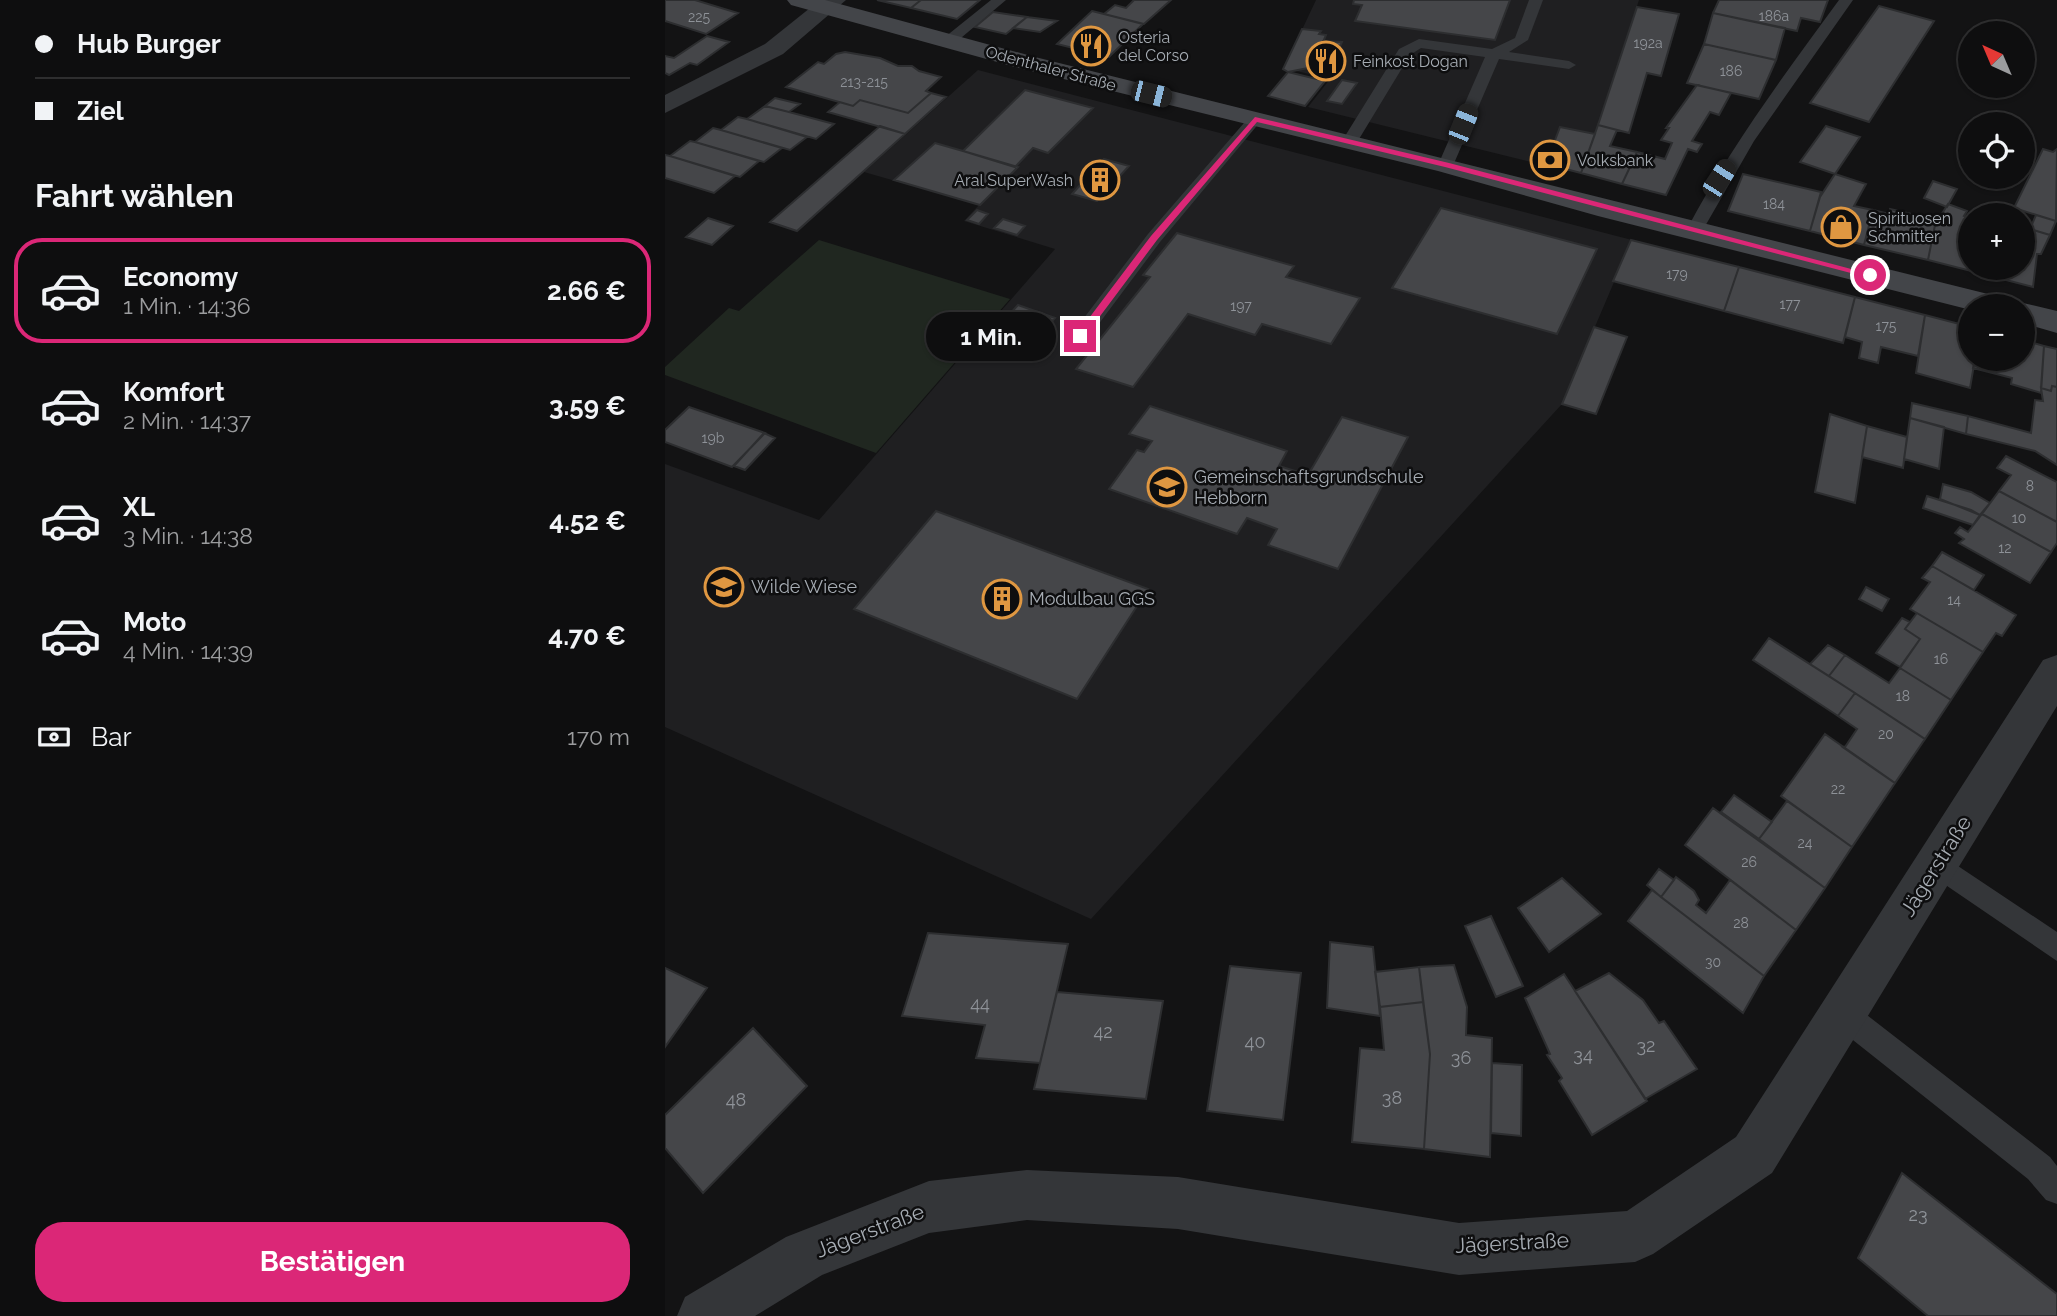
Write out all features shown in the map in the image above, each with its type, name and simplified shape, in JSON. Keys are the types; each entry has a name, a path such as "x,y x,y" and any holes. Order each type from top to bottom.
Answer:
{"main road":[{"name":"Odenthaler Straße","path":"799,0 830,3 950,40 1958,297"},
{"path":"2035,316 2057,321"}],"street":[{"path":"665,105 774,49 830,3"},
{"name":"Jägerstraße","path":"704,1316 805,1256 929,1207 1027,1195 1178,1203 1459,1249 1635,1236 1754,1155 2057,672"}],"lane":[{"path":"950,40 999,0"},
{"path":"1446,165 1494,54 1521,40 1537,0"},
{"path":"1694,231 1719,179 1846,0"},
{"path":"1350,141 1404,52 1419,43 1569,65"},
{"path":"1080,336 1154,238 1255,119"},
{"path":"1937,864 2057,948"},
{"path":"1844,1015 2039,1168 2057,1189"}],"shaded area":[{"path":"1316,0 1639,0 1595,134 1560,127 1543,165 1308,107 1330,79 1284,68"},
{"name":"Gemeinschaftsgrundschule Hebborn","path":"978,70 1632,240 1562,404 1091,919 665,727 665,464 819,520 1055,249 964,221 979,205 864,172"},
{"path":"819,240 1010,299 876,453 665,375 665,367 729,308 739,311"}],"building":[{"path":"665,0 695,0 738,13 706,34 665,21"},
{"path":"877,0 921,0 911,8"},
{"path":"921,0 980,0 957,19 911,8"},
{"path":"1134,0 1171,0 1144,24 1104,14 1115,5 1126,8"},
{"path":"1354,0 1510,0 1495,40 1355,21 1362,5 1353,4"},
{"path":"1719,0 1828,0 1820,22 1801,18 1797,31 1713,13"},
{"path":"1879,6 1934,21 1869,122 1810,103"},
{"path":"1637,7 1679,14 1661,76 1647,73 1629,133 1598,125"},
{"path":"1092,11 1143,24 1109,57 1057,44"},
{"path":"993,12 1027,17 1006,34 975,27"},
{"path":"1713,13 1785,28 1776,60 1704,44"},
{"path":"1027,17 1057,21 1040,32 1013,28"},
{"path":"1302,29 1321,31 1319,34 1326,35 1313,67 1288,72 1283,69"},
{"path":"707,36 729,42 697,65 690,63 669,75 665,73 665,56 674,58"},
{"path":"1323,41 1342,42 1330,69 1313,67"},
{"path":"1704,44 1776,60 1759,99 1687,83"},
{"path":"845,52 880,58 898,66 912,66 919,71 941,77 926,91 931,93 908,113 860,100 853,106 786,87 818,62 824,64 836,54"},
{"path":"1288,72 1325,81 1305,106 1268,96"},
{"path":"1342,80 1357,83 1342,104 1327,101"},
{"path":"1697,85 1731,93 1719,115 1710,112 1692,141 1702,144 1697,152 1688,149 1666,195 1622,184 1637,152 1665,159 1672,143 1661,140 1669,128 1666,128"},
{"path":"1025,90 1093,108 1048,153 1033,148 1015,167 963,151"},
{"path":"931,93 946,97 905,134 828,112 840,102 853,106 860,100 908,113"},
{"path":"775,98 800,104 789,112 765,106"},
{"path":"765,106 834,124 816,139 747,119"},
{"path":"738,117 807,137 790,150 721,130"},
{"path":"1598,125 1617,130 1610,146 1637,152 1622,184 1581,173"},
{"path":"880,126 905,134 797,231 770,222"},
{"path":"1826,126 1860,137 1835,174 1800,162"},
{"path":"1560,127 1595,134 1581,173 1546,164"},
{"path":"713,128 782,148 764,162 695,142"},
{"path":"690,141 759,161 740,177 670,156"},
{"path":"935,143 1018,167 980,205 894,180"},
{"path":"2043,149 2053,152 2057,149 2056,221 2035,214 2035,203 2016,203 2023,189 2035,189 2035,165"},
{"path":"665,155 735,176 714,193 665,178"},
{"name":"Aral SuperWash","path":"1104,159 1129,166 1097,201 1072,194"},
{"path":"1743,174 1821,192 1810,231 1728,211"},
{"path":"1835,174 1866,184 1854,206 1873,210 1864,245 1810,231 1820,197"},
{"path":"1933,181 1957,189 1947,207 1924,198"},
{"path":"1948,204 1958,208 1958,268 1928,260 1935,225"},
{"path":"1441,208 1597,249 1557,334 1392,288"},
{"path":"1890,209 1916,215 1915,220 1935,225 1928,260 1864,245 1873,210 1889,214"},
{"path":"977,210 988,214 979,224 967,220"},
{"path":"2036,215 2056,221 2050,235 2035,230"},
{"path":"708,218 733,226 712,245 686,237"},
{"path":"1003,219 1025,226 1017,235 994,228"},
{"path":"2035,230 2050,235 2041,254 2037,254 2035,270"},
{"path":"1177,233 1294,266 1286,277 1360,298 1331,344 1262,324 1255,335 1188,314 1133,387 1076,369 1150,277 1143,275"},
{"path":"1631,240 1739,267 1724,311 1613,281"},
{"path":"1739,267 1855,297 1843,343 1724,311"},
{"path":"2006,280 2034,280 2033,287"},
{"path":"1855,297 1925,315 1918,356 1881,347 1878,363 1859,358 1862,342 1845,337"},
{"path":"1018,305 1055,318 1036,339 998,327"},
{"path":"1925,315 1958,324 1958,371 1973,371 1970,388 1916,373"},
{"path":"1594,327 1627,337 1596,414 1562,404"},
{"path":"2035,343 2044,346 2041,393 2011,384 2012,378 1985,371 2035,371"},
{"path":"2044,346 2057,349 2057,387 2052,386 2051,391 2041,388"},
{"path":"2052,386 2057,387 2057,465 2035,451 1966,434 1968,416 2031,433 2035,400 2043,401 2041,388 2051,391"},
{"path":"1912,403 1968,416 1966,434 1910,418"},
{"path":"1150,406 1287,451 1279,466 1308,475 1342,417 1408,437 1338,569 1268,545 1277,529 1247,518 1237,534 1109,489 1137,450 1144,452 1152,441 1129,434"},
{"path":"689,407 765,433 732,467 665,442 665,430"},
{"path":"1830,414 1867,426 1855,503 1815,492"},
{"path":"1910,418 1944,427 1939,469 1904,459"},
{"path":"1867,426 1907,437 1903,468 1862,457"},
{"path":"764,433 775,438 745,470 734,466"},
{"path":"2006,456 2057,482 2057,522 1999,491 2011,475 1997,468"},
{"path":"1943,484 1971,492 1990,503 1980,515 1940,499"},
{"path":"1999,491 2057,522 2057,543 2051,552 1982,514"},
{"path":"1927,496 1980,515 1973,525 1923,508"},
{"name":"Modulbau GGS","path":"936,511 1148,589 1077,699 854,609"},
{"path":"1982,514 2051,552 2030,583 1959,543 1964,539 1955,533 1960,527 1968,532"},
{"path":"1942,552 1984,575 1974,590 1932,566"},
{"path":"1932,566 2016,615 2002,636 1996,633 1983,652 1910,609 1930,582 1922,578"},
{"path":"1866,587 1889,599 1882,611 1859,599"},
{"path":"1917,613 1983,652 1951,700 1900,668 1920,639 1905,629"},
{"path":"1902,618 1910,622 1905,629 1920,639 1900,667 1876,653"},
{"path":"1769,638 1855,693 1838,716 1753,660"},
{"path":"1828,645 1845,655 1829,676 1810,664"},
{"path":"1845,655 1889,683 1900,668 1951,700 1925,739 1829,676"},
{"path":"1855,693 1925,739 1895,783 1841,746 1845,747 1857,729 1838,716"},
{"path":"1825,734 1895,783 1852,847 1781,796"},
{"path":"1734,795 1772,822 1759,839 1721,812"},
{"path":"1787,801 1852,847 1825,888 1759,839"},
{"path":"1713,808 1825,888 1796,930 1685,845"},
{"path":"1659,869 1674,880 1661,897 1647,885"},
{"path":"1676,877 1694,891 1699,900 1696,905 1706,913 1730,880 1796,930 1764,976 1661,897"},
{"path":"1562,878 1601,914 1549,952 1518,908"},
{"path":"1652,890 1764,976 1743,1013 1628,921"},
{"path":"1491,916 1523,986 1496,997 1465,926"},
{"path":"928,933 1068,944 1040,1063 976,1058 985,1025 902,1016"},
{"path":"1330,942 1373,947 1380,1016 1327,1008"},
{"path":"1454,965 1467,1007 1466,1035 1492,1038 1490,1157 1424,1149 1430,1054 1419,967"},
{"path":"1230,966 1301,973 1283,1120 1207,1111"},
{"path":"1419,967 1423,1002 1380,1007 1375,972"},
{"path":"665,968 707,988 665,1047"},
{"path":"1609,973 1643,1000 1659,1023 1664,1021 1697,1069 1645,1099 1575,991"},
{"path":"1564,974 1647,1101 1592,1135 1559,1081 1562,1078 1547,1055 1550,1054 1525,998"},
{"path":"1057,992 1163,1001 1146,1099 1034,1089"},
{"path":"1423,1002 1430,1054 1424,1149 1352,1142 1360,1048 1384,1050 1380,1007"},
{"path":"753,1028 807,1086 703,1193 665,1148 665,1115"},
{"path":"1492,1063 1522,1065 1521,1136 1491,1133"},
{"path":"1902,1173 2057,1294 2057,1316 1928,1316 1858,1258"}],"place":[{"name":"Osteria del Corso","path":"1091,46"},
{"name":"Feinkost Dogan","path":"1326,61"},
{"name":"Volksbank","path":"1550,160"},
{"name":"Aral SuperWash","path":"1100,180"},
{"name":"Spirituosen Schmitter","path":"1841,227"},
{"name":"Gemeinschaftsgrundschule Hebborn","path":"1167,487"},
{"name":"Wilde Wiese","path":"724,587"},
{"name":"Modulbau GGS","path":"1002,599"}],"route":[{"path":"1080,336 1154,238 1255,119 1446,165 1598,207 1870,275"}]}
